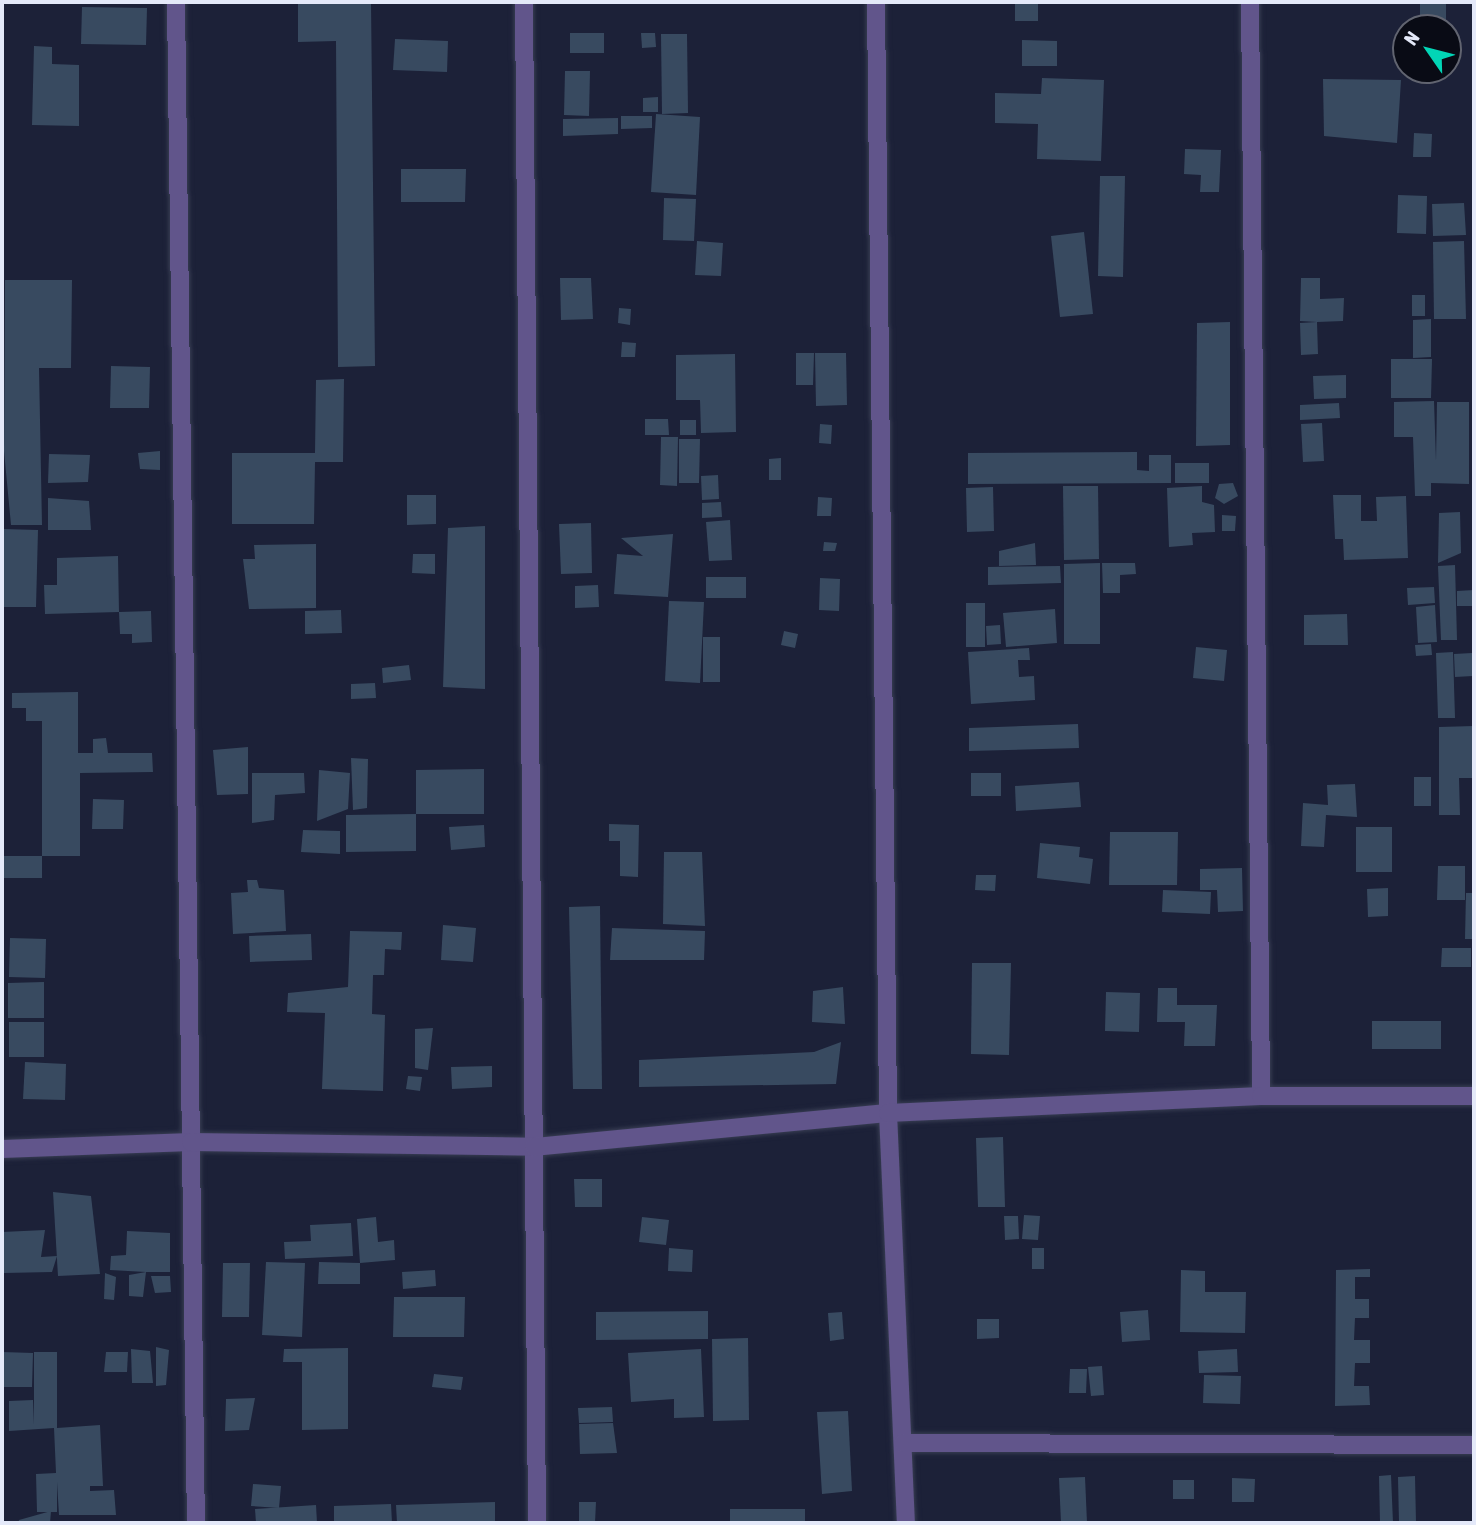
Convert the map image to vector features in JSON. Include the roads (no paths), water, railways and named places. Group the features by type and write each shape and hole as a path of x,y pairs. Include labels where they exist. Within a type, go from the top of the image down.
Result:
{"street":[{"path":"176,2 196,1523"},
{"path":"524,2 537,1523"},
{"path":"876,2 888,1113 906,1523"},
{"path":"1250,2 1261,1096"},
{"path":"2,1149 191,1142 534,1147 888,1113 1261,1096 1474,1096"},
{"path":"903,1443 1474,1444"}]}
